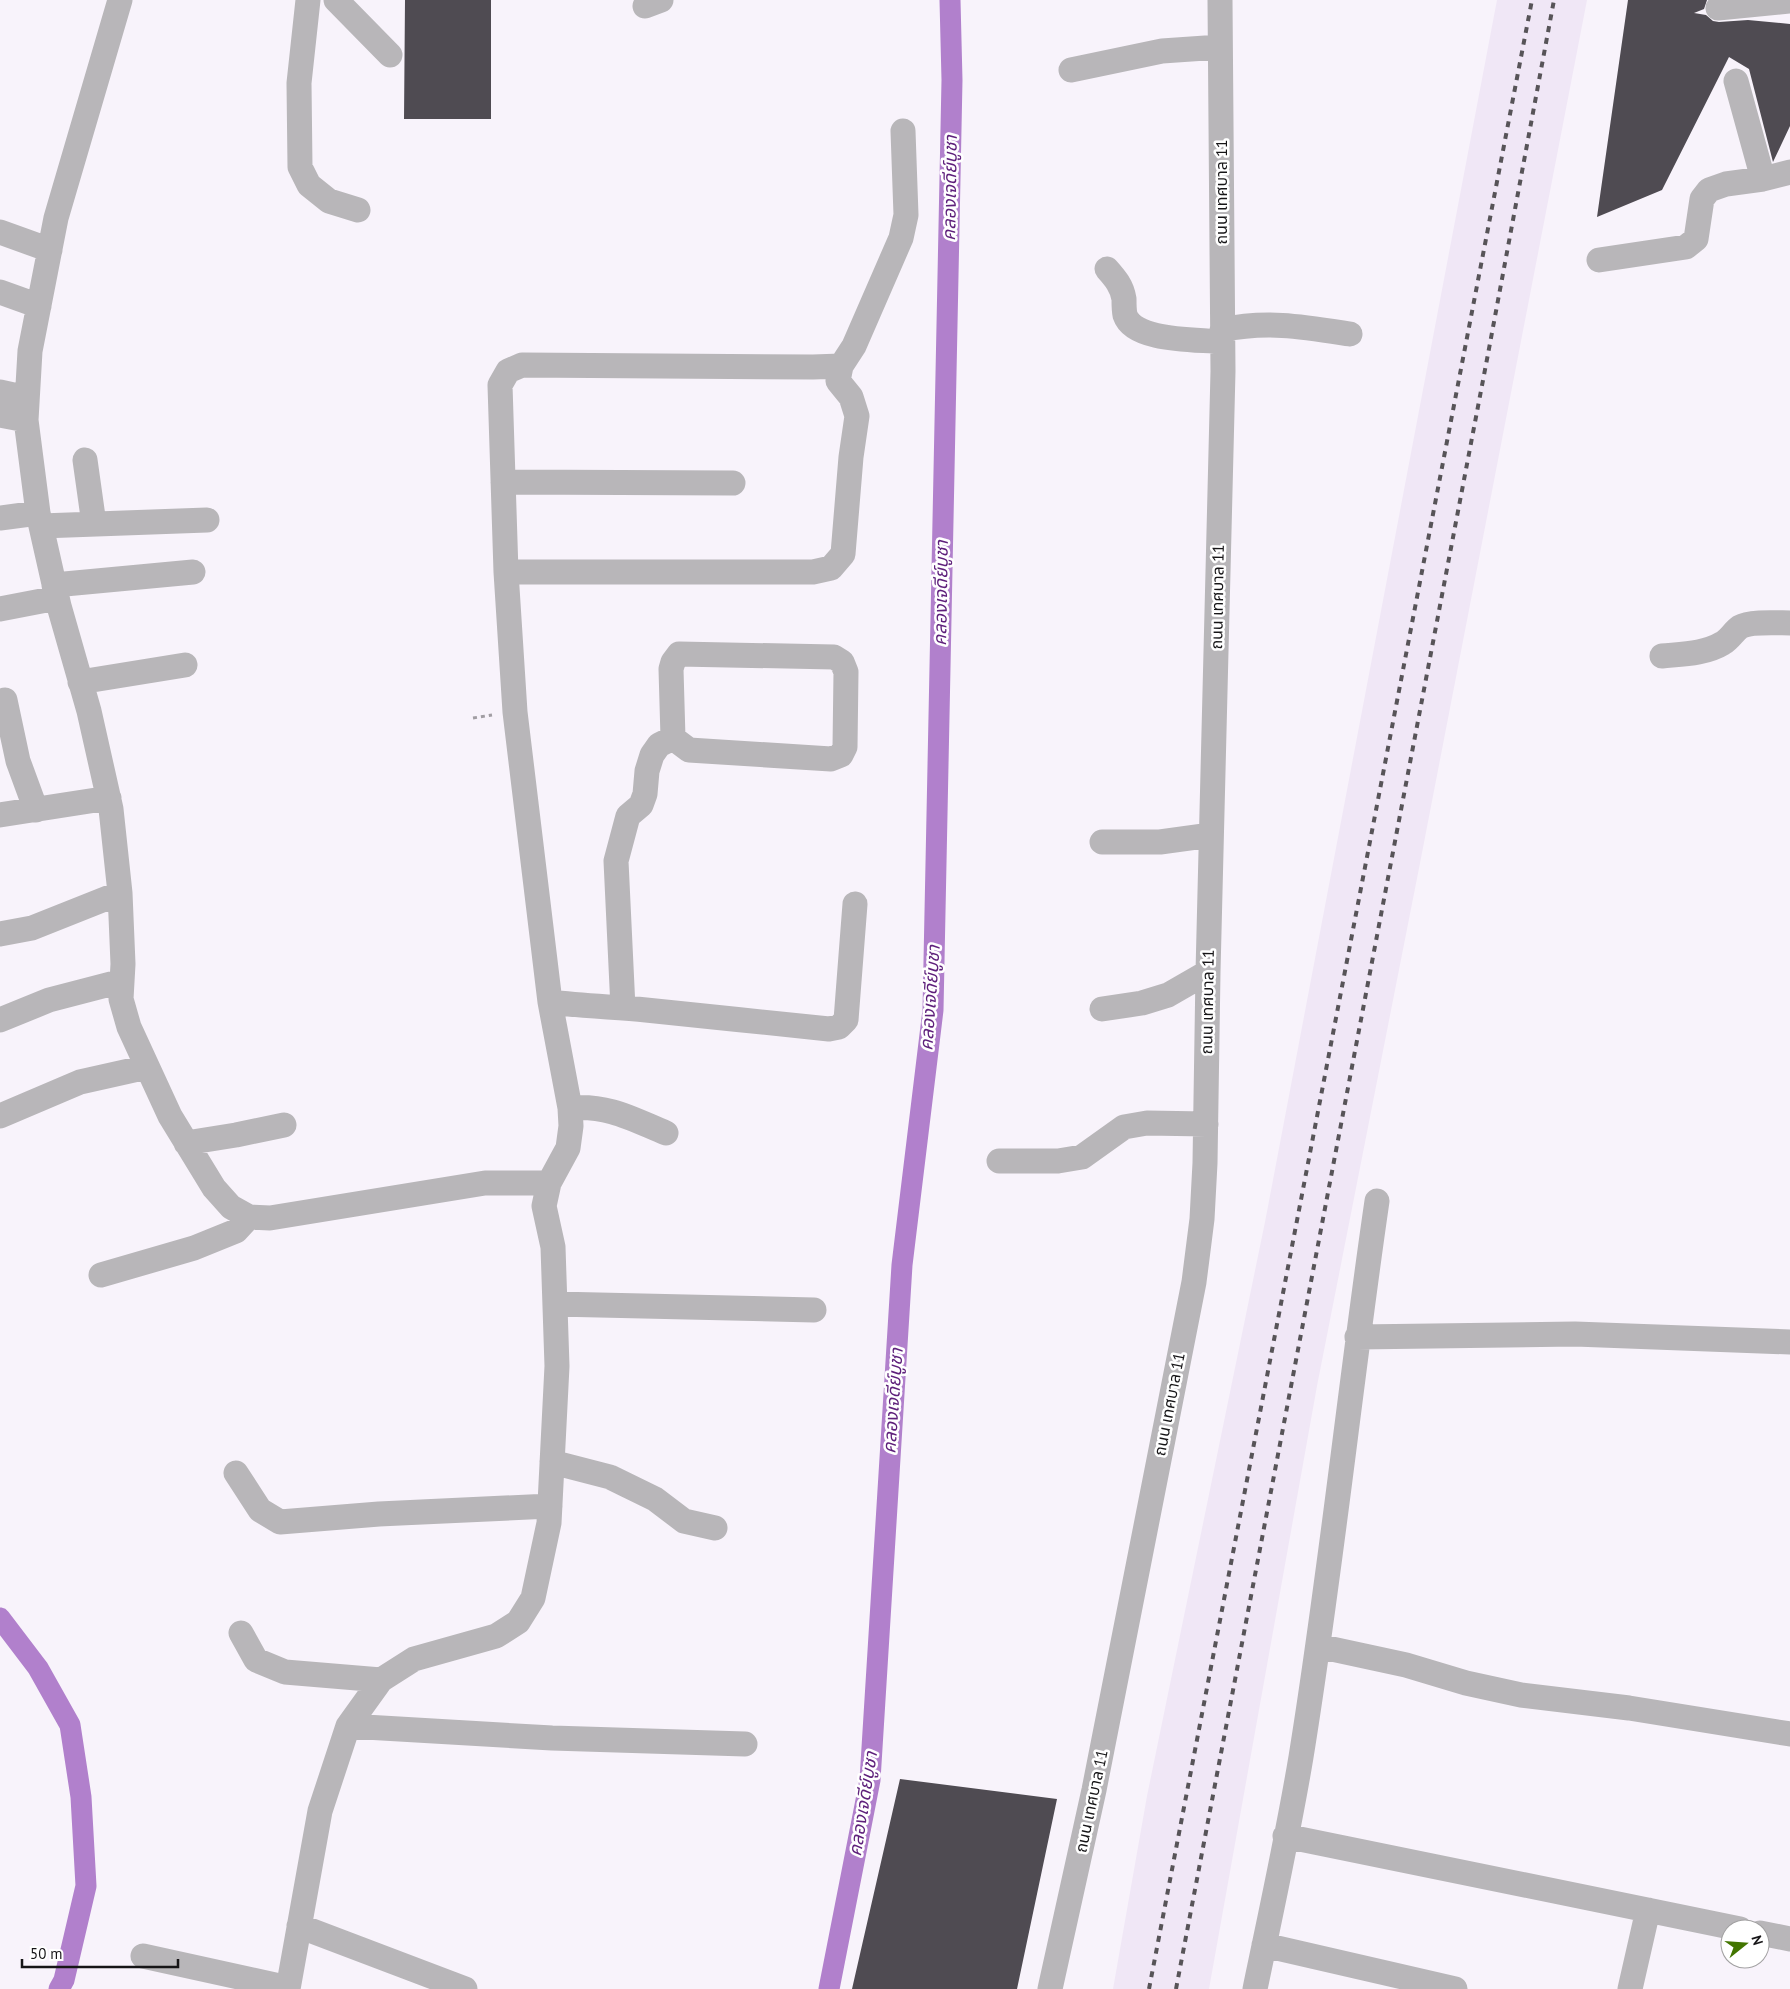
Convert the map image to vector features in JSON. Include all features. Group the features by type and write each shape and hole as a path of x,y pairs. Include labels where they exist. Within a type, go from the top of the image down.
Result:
{"street":[{"path":"120,0 56,218 30,351 27,409 39,520 109,798 120,893 123,964 121,999 129,1027 170,1116 214,1188 231,1207 249,1217 270,1218 484,1183 549,1183"},
{"path":"308,0 299,83 300,167 309,185 329,202 358,210"},
{"path":"336,0 390,55"},
{"name":"ถนน เทศบาล 11","path":"1050,1989 1094,1790 1194,1282 1202,1219 1206,1124 1222,336 1220,0"},
{"path":"1718,8 1790,1"},
{"path":"1071,70 1162,50 1220,47"},
{"path":"1736,82 1763,180"},
{"path":"506,572 814,572 831,568 843,554 851,457 857,416 851,397 838,381 841,366 854,346 901,238 906,215 903,131"},
{"path":"1599,260 1686,247 1696,238 1702,199 1710,190 1726,184 1763,180 1790,172"},
{"path":"0,232 50,250"},
{"path":"1107,269 1118,282 1123,296 1126,316 1132,326 1150,335 1222,336 1246,325 1289,325 1350,334"},
{"path":"0,292 39,306"},
{"path":"142,1956 282,1986 300,1926 320,1810 348,1726 381,1680 414,1659 496,1636 518,1622 533,1598 549,1523 558,1366 553,1247 544,1206 549,1183 568,1148 571,1126 570,1108 550,1002 515,712 506,572 500,385 508,371 522,365 813,368 841,366"},
{"path":"0,392 27,409"},
{"path":"0,415 27,409"},
{"path":"85,460 94,524"},
{"path":"503,482 733,484"},
{"path":"0,518 94,524 207,520"},
{"path":"0,609 56,592 192,572"},
{"path":"1662,656 1705,651 1731,638 1740,627 1752,624 1790,623"},
{"path":"679,654 834,657 842,662 846,672 845,747 841,755 831,759 689,750 673,738 671,669 673,662 679,654"},
{"path":"80,682 185,665"},
{"path":"5,700 18,761 36,810"},
{"path":"623,1008 616,861 628,816 640,805 645,794 647,771 652,755 659,745 673,738"},
{"path":"0,815 109,798"},
{"path":"1102,842 1160,842 1211,835"},
{"path":"0,934 32,928 120,893"},
{"path":"550,1002 829,1029 839,1027 846,1020 855,904"},
{"path":"1102,1009 1142,1003 1168,995 1208,972"},
{"path":"0,1020 48,1000 122,981"},
{"path":"0,1116 80,1082 147,1067"},
{"path":"570,1108 600,1108 621,1114 666,1133"},
{"path":"999,1161 1058,1161 1082,1156 1124,1127 1147,1123 1206,1124"},
{"path":"186,1143 236,1136 284,1125"},
{"path":"1255,1989 1300,1759 1318,1646 1357,1337 1377,1201"},
{"path":"101,1275 202,1245 236,1231 249,1217"},
{"path":"555,1304 814,1310"},
{"path":"1357,1337 1575,1334 1790,1342"},
{"path":"552,1462 610,1476 656,1499 684,1521 715,1528"},
{"path":"236,1472 260,1510 280,1522 379,1514 550,1506"},
{"path":"241,1633 256,1660 285,1672 381,1680"},
{"path":"1318,1646 1406,1665 1466,1683 1521,1695 1629,1708 1790,1734"},
{"path":"348,1726 552,1738 745,1744"},
{"path":"1285,1836 1720,1925"},
{"path":"1630,1989 1648,1910"},
{"path":"300,1926 465,1989"},
{"path":"1770,1935 1790,1939"},
{"path":"1264,1945 1455,1989"}],"shaded area":[{"path":"1497,0 1587,0 1317,1386 1209,1989 1113,1989 1147,1796 1265,1222"}],"building":[{"path":"405,0 491,0 491,119 404,119"},
{"path":"1628,0 1707,0 1704,9 1694,13 1706,15 1713,21 1748,20 1790,24 1790,126 1773,162 1749,69 1729,57 1662,190 1597,217"},
{"path":"900,1779 1057,1799 1017,1989 852,1989"}],"waterway":[{"name":"คลองเจดีย์บูชา","path":"829,1989 870,1780 902,1265 933,1010 952,80 950,0"},
{"path":"0,1618 38,1668 70,1725 81,1797 86,1886 64,1980 59,1989"}],"railway":[{"path":"1149,1989 1532,0"},
{"path":"1176,1989 1554,0"}]}
